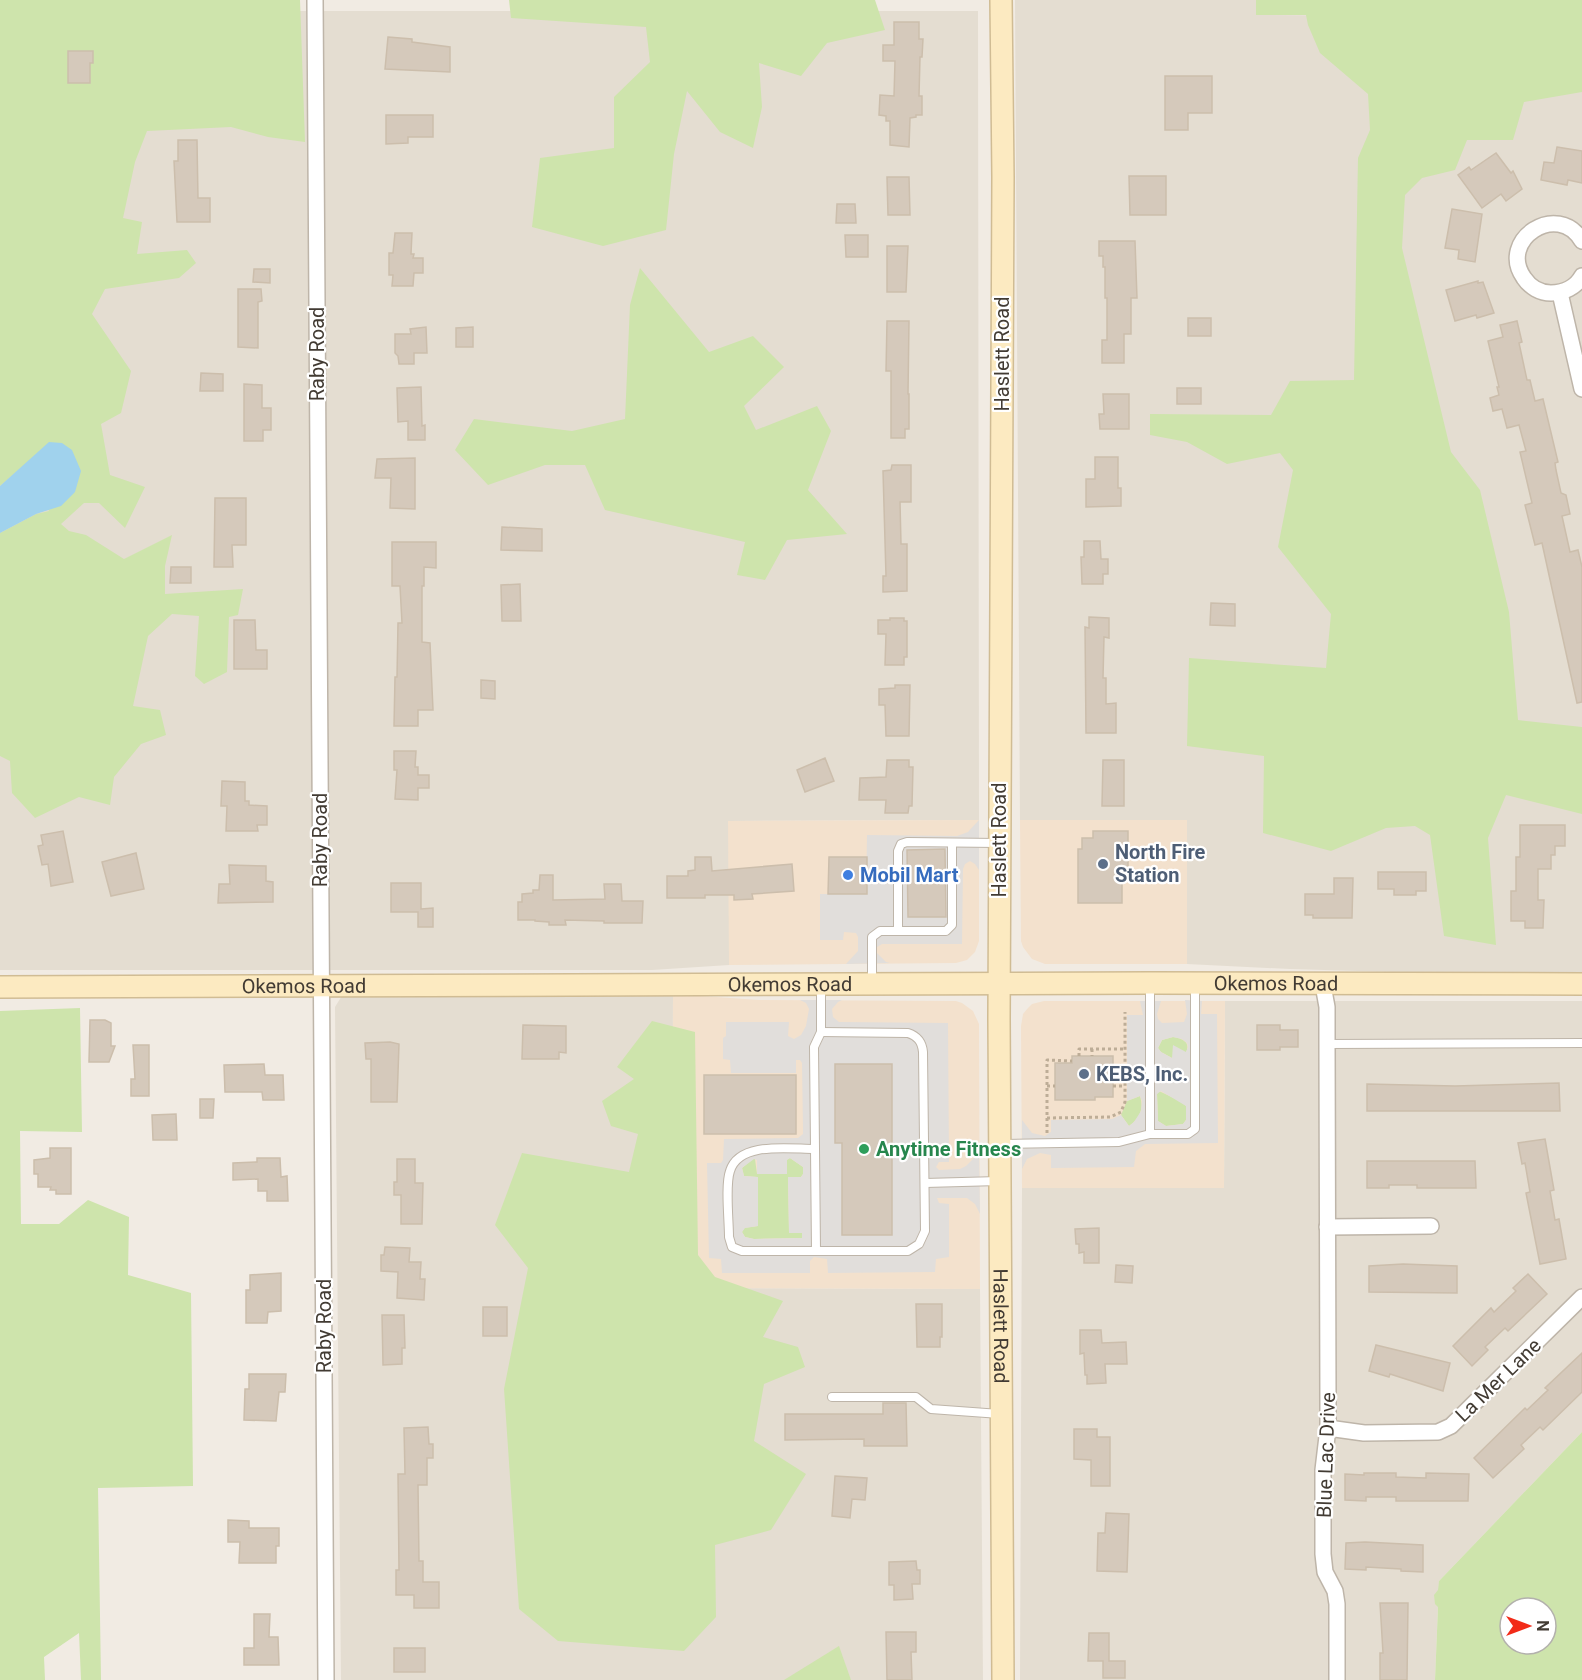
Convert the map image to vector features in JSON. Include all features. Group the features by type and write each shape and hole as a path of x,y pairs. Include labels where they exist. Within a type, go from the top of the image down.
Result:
{"main road":[{"name":"Haslett Road","path":"1001,0 1003,189 999,983 1003,1680"},
{"name":"Okemos Road","path":"0,987 999,983 1582,984"}],"street":[{"name":"Raby Road","path":"315,0 326,1680"},
{"path":"1582,241 1572,230 1562,225 1551,224 1539,226 1530,232 1522,241 1518,251 1521,274 1537,290 1548,293 1560,292 1570,288 1582,276"},
{"path":"1560,292 1582,389"},
{"name":"Blue Lac Drive","path":"1323,985 1327,1007 1328,1044 1328,1428 1323,1470 1323,1554 1325,1572 1335,1592 1337,1604 1337,1680"},
{"path":"1327,1227 1431,1226"},
{"name":"La Mer Lane","path":"1328,1428 1364,1433 1438,1432 1451,1426 1582,1297"}],"lane":[{"path":"898,932 898,850 901,844 907,842 999,843"},
{"path":"872,984 872,937 880,932 950,929 953,921 949,902 952,843"},
{"path":"898,874 908,874"},
{"path":"898,903 908,903"},
{"path":"1150,983 1150,1134"},
{"path":"1000,1144 1119,1142 1150,1134 1188,1134 1195,1129 1195,983"},
{"path":"816,1251 814,1047 821,1032 821,984"},
{"path":"814,1149 760,1149 746,1153 735,1162 729,1173 729,1237 732,1247 742,1251 908,1251 914,1249 922,1240 925,1231 921,1042 913,1034 908,1033 821,1032"},
{"path":"1328,1044 1582,1043"},
{"path":"925,1183 1000,1181"},
{"path":"832,1397 916,1397 931,1409 1001,1414"}],"path":[{"path":"1072,1060 1047,1060 1047,1118 1116,1115 1121,1112 1125,1102 1125,1012"},
{"path":"1079,1056 1079,1049 1125,1049"},
{"path":"1092,1049 1092,1056"},
{"path":"1047,1086 1055,1086"},
{"path":"1113,1086 1125,1086"}],"shaded area":[{"path":"1015,0 1256,0 1256,15 1582,17 1582,972 1427,973 1187,964 1187,820 1020,820"},
{"path":"0,11 978,11 979,820 729,821 729,965 652,970 0,970"},
{"path":"979,820 979,941 975,952 967,960 956,963 729,965 728,821"},
{"path":"979,820 979,870 970,861 963,869 962,944 882,944 877,947 877,953 890,963 846,964 858,951 856,933 844,932 843,940 820,940 820,894 866,894 867,835 957,836 968,832"},
{"path":"1020,820 1187,820 1187,964 1045,964 1032,959 1021,941"},
{"path":"343,994 673,994 672,1288 980,1289 983,1680 341,1680 335,1007"},
{"path":"673,994 759,1000 956,1001 973,1011 979,1024 980,1289 672,1288"},
{"path":"800,1000 842,1000 832,1009 833,1017 839,1022 948,1023 949,1162 939,1162 936,1167 939,1170 960,1169 977,1155 979,1147 980,1214 975,1204 967,1198 937,1198 939,1203 949,1204 949,1257 936,1259 935,1272 828,1273 827,1259 814,1257 810,1261 810,1273 722,1273 721,1259 709,1258 707,1163 721,1163 724,1139 798,1138 803,1134 802,1063 800,1060 796,1060 796,1073 731,1073 730,1060 723,1059 726,1022 789,1022 788,1036 794,1039 801,1035 806,1026 809,1009 806,1003","holes":["835,1064 892,1064 892,1235 842,1235 842,1143 835,1143","790,1158 803,1167 803,1174 801,1177 788,1177 789,1233 802,1233 802,1238 754,1239 745,1237 742,1232 745,1228 758,1226 758,1177 744,1176 742,1168 754,1159 757,1160 757,1174 787,1174 787,1160"]},
{"path":"1185,1000 1202,1001 1201,1014 1217,1014 1218,1143 1145,1144 1136,1151 1134,1167 1051,1168 1051,1155 1040,1153 1027,1159 1022,1169 1022,1120 1032,1133 1045,1136 1051,1132 1051,1120 1112,1119 1121,1115 1129,1126 1134,1122 1141,1111 1142,1101 1140,1096 1127,1101 1127,1015 1143,1015 1140,1001 1161,1001 1157,1014 1162,1023 1184,1022 1187,1014","holes":["1173,1037 1182,1039 1188,1047 1186,1052 1173,1045 1172,1058 1158,1048 1162,1040","1161,1091 1186,1106 1186,1120 1183,1124 1166,1126 1158,1121 1157,1094"]},
{"path":"1044,1001 1225,1001 1224,1188 1022,1188 1021,1026 1023,1014 1028,1008 1032,1004"},
{"path":"1225,1001 1582,1001 1582,1432 1439,1581 1435,1680 1020,1680 1022,1188 1224,1188"}],"green space":[{"path":"0,0 300,0 305,142 268,137 231,127 147,131 135,162 123,218 142,222 137,254 187,250 196,263 179,278 105,289 92,314 131,371 121,413 101,424 110,475 145,487 125,528 99,503 84,503 61,524 69,531 86,535 124,559 172,535 165,566 165,594 243,589 238,615 229,617 227,672 204,684 195,676 199,616 172,614 148,636 133,706 160,710 166,735 141,744 114,777 110,805 79,797 35,818 12,793 10,761 0,756 0,533 36,514 49,511 23,466 0,486"},
{"path":"509,0 875,0 885,30 827,43 801,76 759,63 762,107 753,148 720,132 687,91 674,154 666,230 603,246 532,227 540,158 614,148 614,97 650,62 646,27 511,18"},
{"path":"1256,0 1582,0 1582,92 1524,102 1513,140 1467,140 1455,170 1422,178 1405,195 1402,248 1451,452 1480,490 1509,612 1518,720 1582,727 1582,814 1506,795 1488,838 1496,945 1444,936 1430,835 1415,826 1386,828 1331,851 1263,833 1264,756 1187,746 1189,658 1326,668 1331,614 1278,547 1293,470 1280,453 1227,464 1187,442 1150,435 1150,414 1271,415 1290,381 1354,380 1358,158 1370,130 1368,94 1320,53 1306,15 1256,15"},
{"path":"640,268 709,352 753,336 784,367 744,406 756,430 817,406 831,431 808,490 847,534 787,540 765,580 737,575 745,542 605,510 585,465 545,465 488,485 455,450 474,419 572,431 625,419 630,305"},
{"path":"80,1008 82,1132 20,1131 21,1224 59,1224 88,1200 129,1217 128,1275 191,1293 193,1486 98,1488 101,1680 81,1680 79,1633 44,1657 45,1680 0,1680 0,1011"},
{"path":"652,1021 695,1032 698,1255 715,1277 783,1301 763,1337 798,1347 805,1367 764,1384 754,1441 806,1474 771,1530 715,1545 716,1617 684,1651 558,1641 519,1609 504,1389 528,1268 495,1225 522,1153 629,1172 638,1134 611,1126 602,1101 634,1079 617,1067"},
{"path":"1173,1037 1184,1041 1187,1049 1186,1052 1172,1058 1158,1048 1162,1040"},
{"path":"1159,1091 1186,1106 1186,1120 1183,1124 1166,1126 1158,1121 1157,1094"},
{"path":"1140,1096 1142,1105 1140,1113 1129,1126 1121,1115 1127,1101"},
{"path":"790,1158 803,1167 803,1174 801,1177 788,1177 789,1232 802,1233 802,1238 754,1239 745,1237 742,1232 744,1228 758,1226 757,1177 744,1176 742,1168 755,1159 757,1174"},
{"path":"1582,1432 1582,1680 1435,1680 1438,1607 1435,1604 1434,1595 1438,1590 1439,1581"},
{"path":"839,1646 851,1680 784,1680"}],"water":[{"path":"49,442 62,443 72,450 81,471 75,492 61,506 36,514 0,533 0,486"}],"building":[{"path":"894,22 919,22 919,39 923,39 919,96 922,96 922,115 910,118 909,147 890,145 890,121 886,121 886,116 879,115 880,95 894,96 895,61 883,61 883,45 894,45"},
{"path":"388,37 412,39 412,42 450,47 450,72 385,69"},
{"path":"68,51 93,51 93,63 90,63 90,83 68,83"},
{"path":"1165,76 1212,76 1212,113 1188,113 1188,130 1165,130"},
{"path":"386,115 433,115 433,137 408,137 408,143 386,144"},
{"path":"178,140 197,140 198,198 210,198 210,222 177,222 174,161 178,161"},
{"path":"1557,147 1582,151 1582,183 1568,180 1567,185 1541,180 1544,162 1554,163"},
{"path":"1496,153 1511,173 1513,171 1522,189 1506,201 1501,194 1482,208 1458,175 1469,167 1471,170"},
{"path":"1129,176 1166,176 1166,215 1130,215"},
{"path":"887,177 909,177 910,215 888,215"},
{"path":"837,204 855,204 856,223 836,223"},
{"path":"1452,209 1482,214 1475,262 1458,259 1459,250 1445,248"},
{"path":"395,233 412,233 411,254 414,254 413,258 423,258 423,273 414,273 413,286 392,286 393,275 389,275 389,253 393,253"},
{"path":"845,235 868,235 868,257 846,257"},
{"path":"1099,241 1135,241 1137,298 1131,298 1131,334 1124,334 1124,363 1102,363 1102,340 1107,340 1107,298 1105,298 1105,267 1103,267 1103,256 1099,256"},
{"path":"887,246 908,246 906,292 887,292"},
{"path":"254,269 270,269 270,283 253,282"},
{"path":"1478,281 1478,283 1483,282 1494,313 1455,321 1446,290"},
{"path":"238,289 261,289 262,301 258,302 258,348 238,347"},
{"path":"1188,318 1211,318 1211,336 1188,336"},
{"path":"887,321 909,321 909,429 905,429 905,438 891,438 891,371 886,371"},
{"path":"1517,321 1527,380 1530,380 1535,401 1543,399 1558,462 1555,463 1561,493 1566,495 1570,514 1562,516 1570,552 1578,550 1582,567 1582,702 1577,703 1542,543 1535,545 1525,505 1532,503 1520,452 1526,451 1519,425 1507,428 1502,409 1493,411 1490,398 1499,395 1497,387 1499,387 1488,341 1503,337 1500,325"},
{"path":"426,327 427,353 414,353 414,364 399,364 395,353 395,334 411,334 410,329"},
{"path":"473,327 473,347 456,347 456,328"},
{"path":"201,373 223,374 223,391 200,391"},
{"path":"244,384 262,385 262,408 271,408 271,430 263,430 263,441 244,441"},
{"path":"421,387 422,426 425,425 425,440 408,440 408,421 398,422 397,388"},
{"path":"1177,388 1201,388 1201,404 1177,404"},
{"path":"1103,394 1129,394 1129,429 1100,429 1099,414 1104,414"},
{"path":"1095,457 1118,457 1118,488 1121,488 1121,506 1086,507 1086,479 1095,479"},
{"path":"415,458 415,509 390,508 391,478 375,478 377,459"},
{"path":"892,465 911,465 911,502 900,502 901,544 907,544 907,591 883,592 883,576 886,576 883,471 891,470"},
{"path":"215,498 246,498 246,545 232,545 233,567 214,567"},
{"path":"502,527 542,529 542,551 501,550"},
{"path":"1084,541 1100,541 1101,559 1108,559 1108,574 1103,574 1103,584 1082,584 1081,557 1084,557"},
{"path":"392,542 436,542 436,568 424,567 424,586 422,586 422,642 430,643 433,710 418,710 418,726 394,726 398,623 402,623 400,586 392,586"},
{"path":"171,567 191,567 191,583 170,583"},
{"path":"520,584 521,621 502,621 501,585"},
{"path":"1211,603 1235,604 1235,626 1210,625"},
{"path":"1089,617 1109,618 1109,638 1104,637 1103,678 1106,678 1106,704 1116,703 1116,733 1086,733 1085,627 1089,628"},
{"path":"890,618 904,618 904,621 907,621 907,657 904,657 904,665 885,665 886,634 878,634 878,620 890,620"},
{"path":"234,620 255,620 256,650 267,650 267,669 234,669"},
{"path":"481,680 495,681 495,699 481,698"},
{"path":"895,685 910,685 909,736 886,736 885,705 879,705 879,689 895,688"},
{"path":"394,751 416,751 415,767 418,767 418,775 429,775 429,788 418,788 418,800 395,799 397,770 394,770"},
{"path":"825,758 834,781 805,792 797,770"},
{"path":"887,760 909,760 909,767 913,767 912,806 909,806 908,813 885,813 886,800 859,800 860,778 886,777"},
{"path":"1103,760 1124,760 1124,806 1102,806"},
{"path":"222,781 245,782 245,801 249,801 249,805 267,806 267,825 257,825 258,831 226,831 227,806 221,806"},
{"path":"1520,825 1565,825 1565,846 1555,846 1555,855 1551,855 1551,869 1538,869 1538,900 1544,900 1543,928 1525,928 1525,921 1511,921 1511,891 1516,891 1516,857 1520,857"},
{"path":"63,831 73,882 51,886 48,864 42,865 38,846 43,845 41,835"},
{"name":"North Fire Station","path":"1093,831 1128,831 1128,878 1122,878 1122,903 1078,903 1078,849 1082,849 1082,838 1093,838"},
{"path":"945,849 946,917 908,917 907,850"},
{"path":"136,853 144,889 111,896 102,862"},
{"path":"695,857 711,857 712,871 792,864 794,891 752,894 753,899 734,900 734,895 667,898 667,876 688,876 688,871 695,870"},
{"name":"Mobil Mart","path":"829,857 867,857 867,894 828,894"},
{"path":"229,865 266,866 266,881 273,882 273,902 218,903 219,884 230,884"},
{"path":"1378,872 1426,872 1426,891 1416,891 1416,895 1394,895 1394,889 1378,889"},
{"path":"540,875 553,875 553,900 605,899 604,884 621,884 622,901 643,901 642,923 565,920 566,925 549,925 549,922 518,920 518,902 522,902 522,894 539,890"},
{"path":"1334,878 1353,878 1352,918 1313,918 1313,915 1305,915 1305,894 1334,894"},
{"path":"391,883 421,883 421,909 433,908 433,927 418,927 418,912 391,912"},
{"path":"90,1020 105,1020 111,1023 111,1046 115,1046 109,1062 89,1062"},
{"path":"523,1025 566,1026 566,1053 559,1052 559,1059 522,1059"},
{"path":"1257,1025 1280,1025 1280,1030 1298,1030 1298,1047 1257,1050"},
{"path":"365,1043 399,1044 397,1102 371,1102 371,1059 366,1059"},
{"path":"133,1045 149,1045 149,1096 131,1096 131,1079 135,1079"},
{"name":"KEBS, Inc.","path":"1072,1056 1113,1056 1113,1097 1095,1097 1095,1100 1055,1100 1055,1063 1072,1063"},
{"path":"264,1064 265,1075 283,1075 284,1100 263,1100 262,1092 225,1092 224,1065"},
{"path":"835,1064 892,1064 892,1235 842,1235 842,1143 835,1143"},
{"path":"704,1075 796,1075 796,1134 704,1134"},
{"path":"1559,1083 1560,1111 1367,1111 1367,1084 1455,1086"},
{"path":"200,1099 214,1099 213,1118 200,1118"},
{"path":"176,1114 177,1140 153,1140 152,1115"},
{"path":"1545,1139 1554,1190 1550,1191 1555,1220 1559,1219 1566,1259 1540,1264 1526,1193 1530,1192 1525,1163 1522,1164 1518,1143"},
{"path":"50,1148 71,1148 71,1194 56,1194 56,1190 50,1190 51,1187 38,1187 38,1174 34,1174 34,1160 50,1158"},
{"path":"257,1158 280,1158 281,1177 287,1176 288,1201 267,1201 267,1191 258,1191 258,1179 233,1180 233,1163 257,1162"},
{"path":"397,1159 415,1159 415,1183 423,1183 422,1224 401,1224 401,1195 394,1195 394,1182 397,1182"},
{"path":"1367,1161 1475,1161 1476,1188 1417,1188 1417,1185 1389,1185 1389,1188 1367,1188"},
{"path":"1099,1228 1099,1263 1084,1263 1084,1252 1079,1253 1079,1244 1076,1244 1075,1229"},
{"path":"385,1247 410,1248 409,1262 421,1262 420,1279 425,1279 424,1300 397,1298 398,1272 381,1271 381,1255 384,1255"},
{"path":"1403,1264 1457,1266 1457,1293 1369,1292 1369,1266"},
{"path":"1116,1265 1133,1266 1132,1283 1115,1282"},
{"path":"281,1273 281,1311 268,1312 267,1323 246,1323 246,1290 250,1290 250,1275"},
{"path":"1528,1274 1547,1294 1508,1331 1505,1328 1485,1347 1488,1350 1472,1366 1453,1346 1491,1308 1494,1312 1516,1291 1513,1288"},
{"path":"916,1304 942,1304 940,1347 917,1347"},
{"path":"483,1307 507,1307 507,1336 483,1336"},
{"path":"382,1315 404,1315 405,1348 402,1348 402,1364 383,1365"},
{"path":"1080,1330 1101,1330 1102,1343 1126,1342 1127,1364 1105,1364 1106,1383 1087,1384 1084,1353 1080,1354"},
{"path":"1376,1345 1450,1363 1443,1391 1390,1374 1389,1377 1369,1371"},
{"path":"1582,1353 1582,1392 1543,1430 1540,1427 1521,1445 1524,1449 1493,1478 1474,1458 1525,1408 1527,1410 1548,1390 1545,1388"},
{"path":"249,1374 286,1374 285,1392 279,1392 276,1421 244,1420 245,1389 249,1389"},
{"path":"883,1403 906,1403 907,1446 864,1446 864,1439 785,1440 785,1414 883,1414"},
{"path":"428,1427 429,1444 433,1444 433,1458 427,1458 427,1485 418,1485 419,1561 423,1561 423,1582 439,1582 439,1608 414,1608 414,1595 396,1595 396,1570 399,1570 398,1474 405,1474 404,1428"},
{"path":"1074,1429 1097,1429 1097,1437 1110,1437 1110,1486 1091,1486 1091,1460 1074,1459"},
{"path":"1364,1473 1396,1473 1396,1477 1426,1478 1426,1473 1469,1474 1468,1501 1396,1501 1396,1497 1366,1497 1366,1501 1345,1500 1345,1474 1364,1475"},
{"path":"835,1476 867,1478 865,1500 852,1499 850,1518 832,1516"},
{"path":"1106,1513 1129,1514 1127,1572 1097,1571 1098,1533 1105,1533"},
{"path":"228,1520 249,1521 249,1528 279,1528 276,1563 239,1563 240,1542 228,1542"},
{"path":"1346,1543 1423,1545 1423,1572 1366,1567 1366,1570 1345,1569"},
{"path":"916,1561 917,1570 920,1570 920,1584 912,1584 913,1599 894,1600 894,1585 889,1585 889,1562"},
{"path":"1380,1603 1408,1603 1407,1680 1380,1680 1380,1653 1383,1653"},
{"path":"254,1614 270,1614 269,1637 278,1637 279,1665 244,1665 244,1648 254,1648"},
{"path":"886,1632 916,1632 916,1652 911,1652 912,1680 887,1680"},
{"path":"1089,1633 1109,1633 1109,1661 1125,1661 1125,1678 1103,1678 1103,1661 1088,1661"},
{"path":"394,1648 425,1648 425,1672 394,1672"}],"place":[{"name":"North Fire Station","path":"1103,864"},
{"name":"Mobil Mart","path":"848,875"},
{"name":"KEBS, Inc.","path":"1084,1074"},
{"name":"Anytime Fitness","path":"864,1149"}]}
